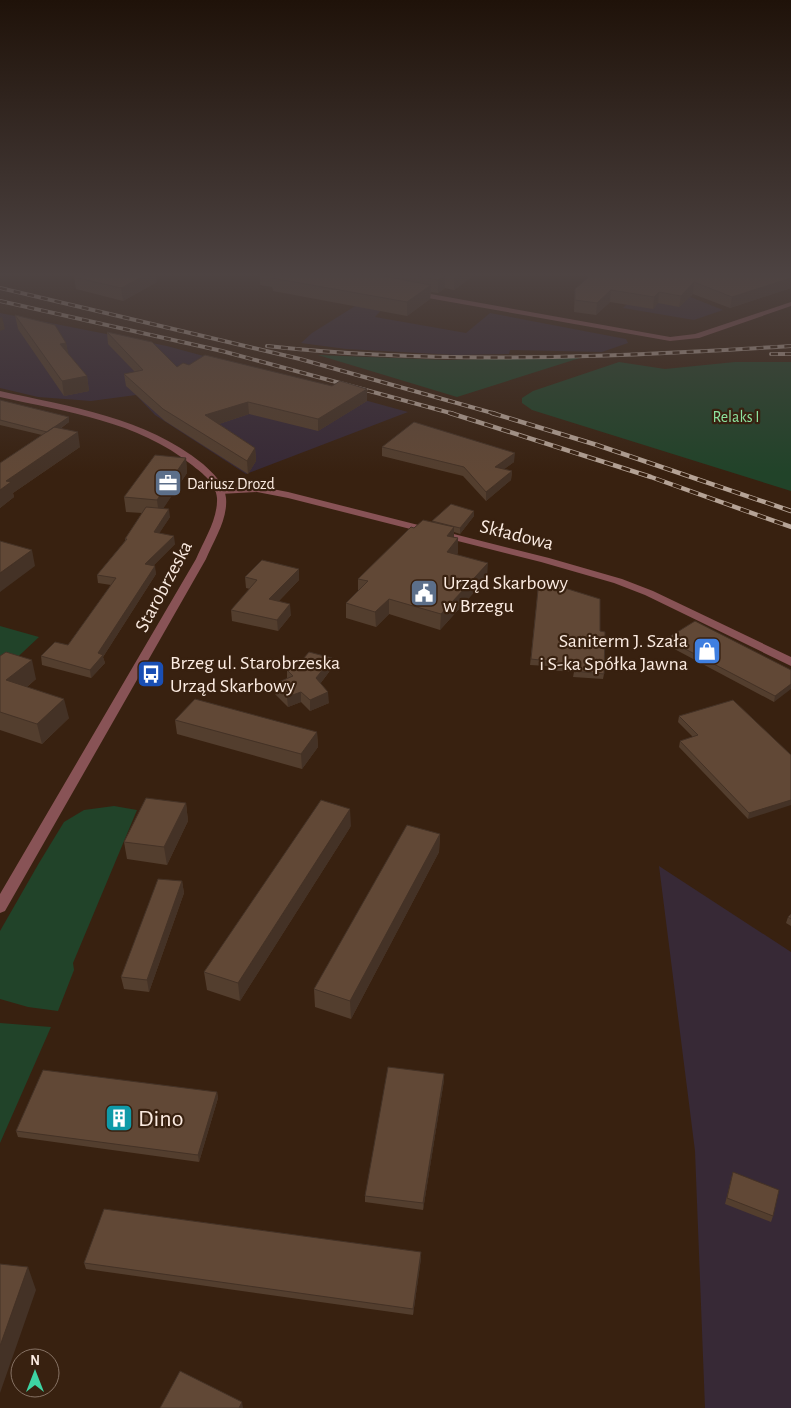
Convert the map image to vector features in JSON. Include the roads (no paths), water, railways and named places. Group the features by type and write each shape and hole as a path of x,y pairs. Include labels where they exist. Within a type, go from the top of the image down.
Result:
{"street":[{"path":"0,394 145,430 177,446 208,474 220,491"},
{"name":"Składowa","path":"220,491 257,489 288,495 608,578 650,593 791,662"},
{"name":"Starobrzeska","path":"0,907 201,559 219,517 220,491"}],"railway":[{"path":"181,342 222,351 454,414"},
{"path":"227,342 300,359 496,414"},
{"path":"267,346 397,356 463,357 594,356 791,346"},
{"path":"771,354 791,354"},
{"path":"450,413 651,477 791,527"},
{"path":"492,413 597,445 791,511"}],"place":[{"name":"Dariusz Drozd","path":"168,483"},
{"name":"Urząd Skarbowy w Brzegu","path":"424,593"},
{"name":"Saniterm J. Szała i S-ka Spółka Jawna","path":"707,651"},
{"name":"Brzeg ul. Starobrzeska Urząd Skarbowy","path":"151,674"},
{"name":"Dino","path":"119,1118"}],"park label":[{"name":"Relaks I","path":"736,416"}]}
